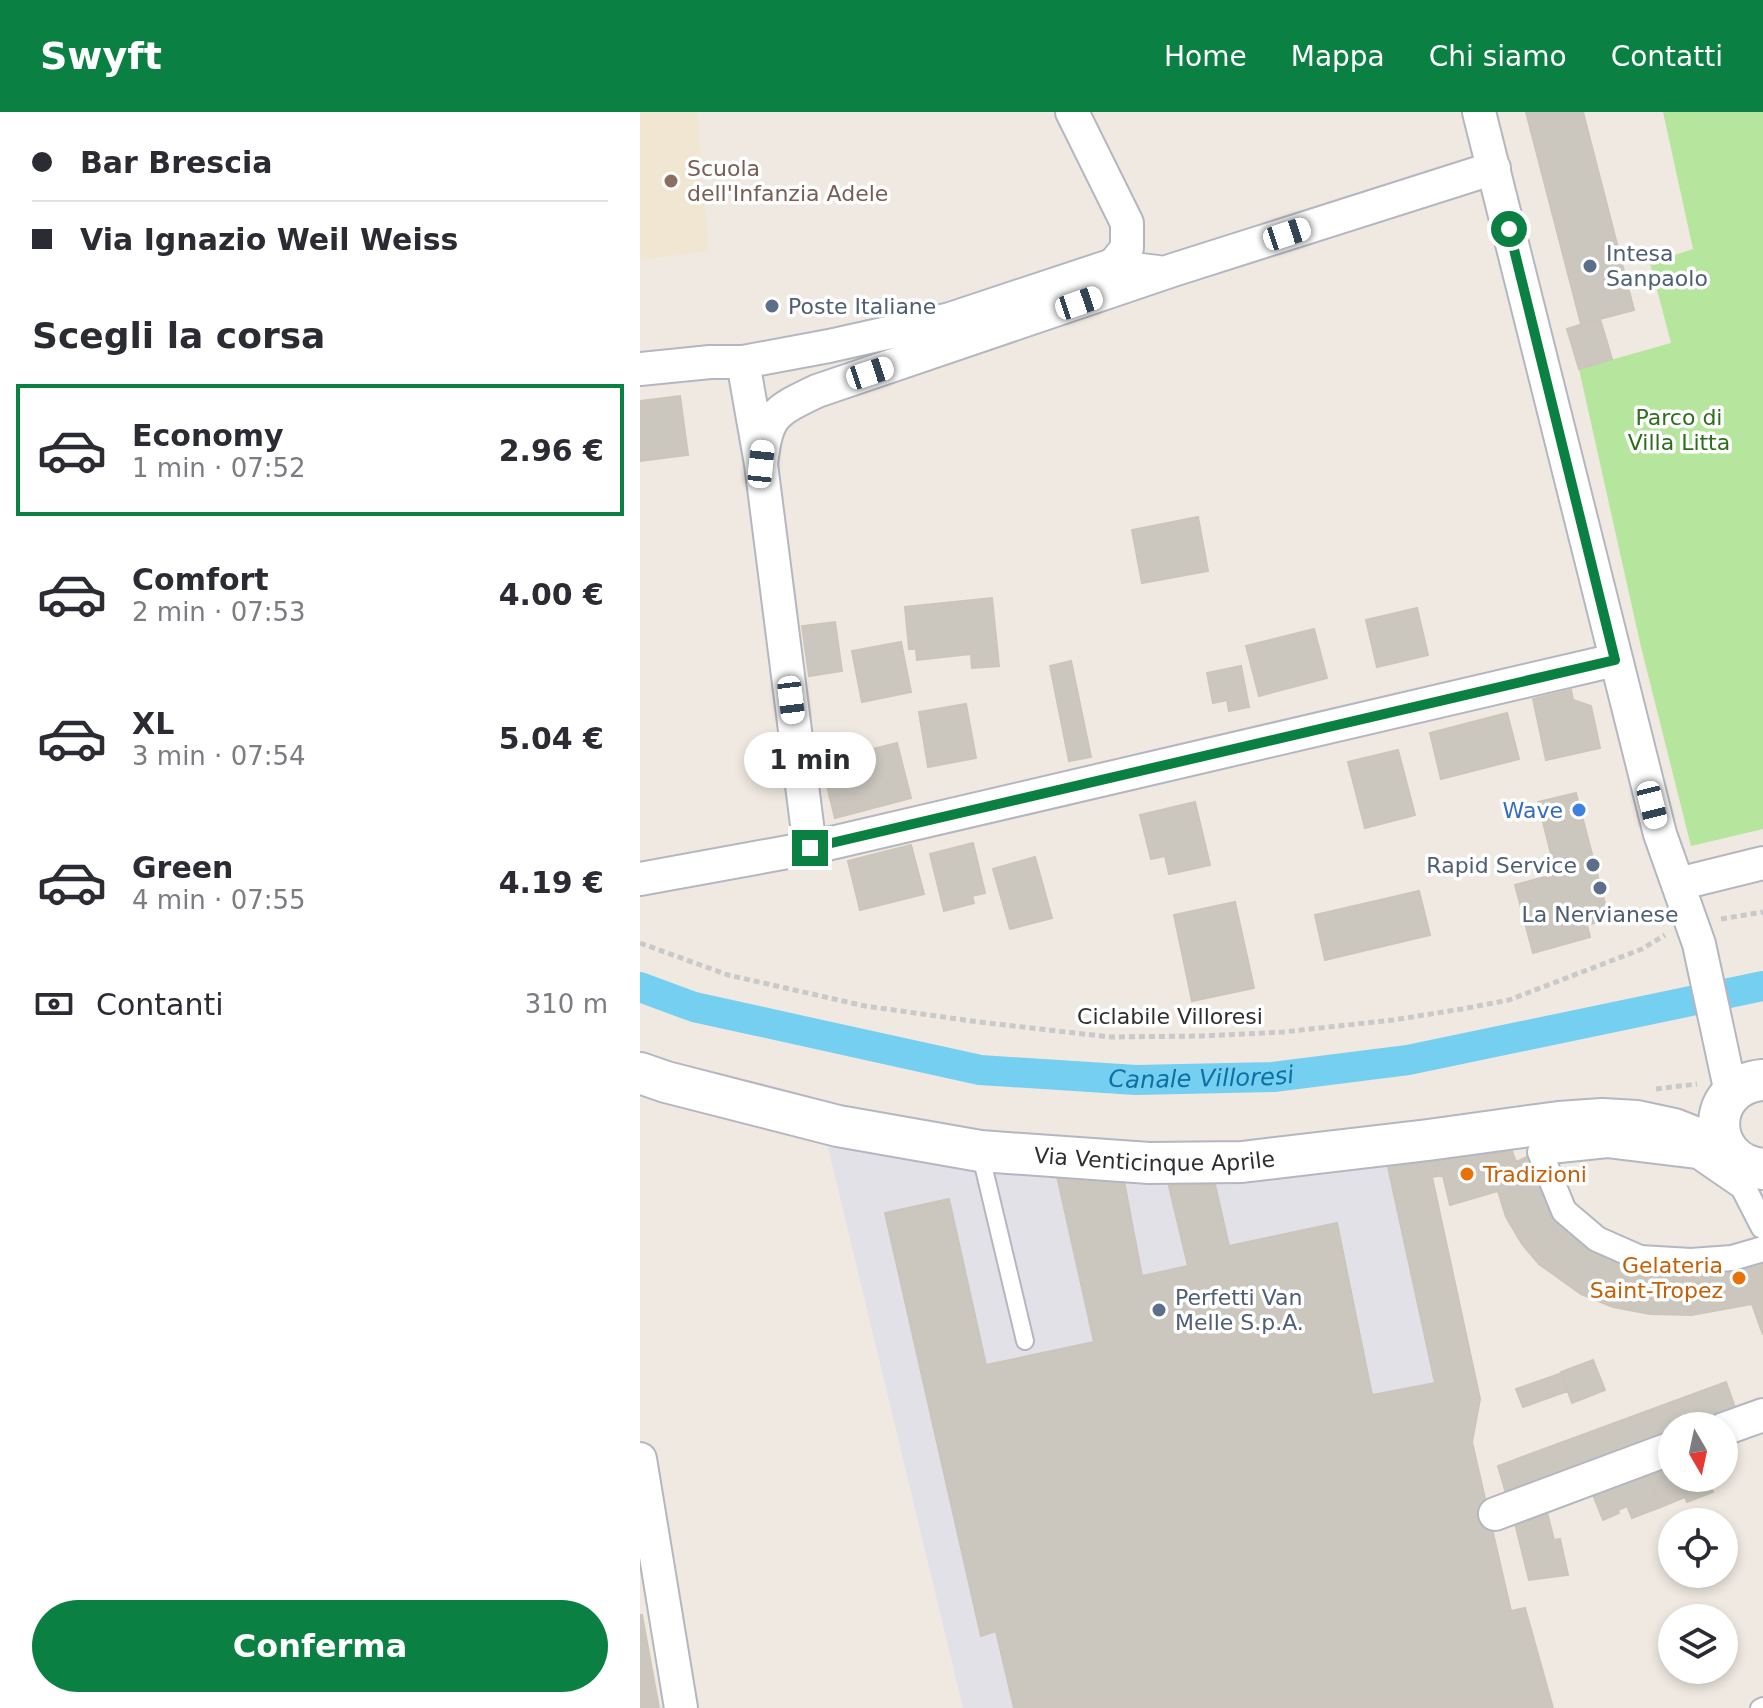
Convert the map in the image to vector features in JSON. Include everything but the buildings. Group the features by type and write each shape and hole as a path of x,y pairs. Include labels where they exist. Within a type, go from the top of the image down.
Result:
{"street":[{"path":"761,464 764,437 771,421 782,409 840,383 1110,279 1116,262 1127,248 1127,223 1072,112"},
{"path":"1479,112 1660,834 1696,934 1738,1122"},
{"path":"640,369 743,362 950,319 1110,279 1165,273 1494,168"},
{"path":"796,352 793,364 805,397"},
{"path":"743,362 761,464 810,848"},
{"path":"640,879 810,848 1615,660"},
{"path":"1678,884 1763,863"},
{"name":"Via Venticinque Aprile","path":"640,1073 838,1126 980,1151 1149,1163 1242,1162 1602,1119 1637,1121 1674,1129 1700,1121 1738,1122"},
{"path":"1763,1226 1743,1187 1698,1156 1608,1145 1540,1152 1564,1211 1597,1239 1640,1258 1691,1261 1732,1258 1763,1249"},
{"path":"1738,1424 1763,1415"},
{"path":"1495,1514 1658,1453"},
{"path":"640,1459 681,1708"}],"lane":[{"path":"980,1151 1025,1341"}],"path":[{"name":"Ciclabile Villoresi","path":"640,943 728,975 865,1006 1110,1037 1202,1036 1283,1032 1393,1020 1509,1000 1642,949 1675,929 1696,934 1763,912"},
{"path":"1642,1091 1697,1084 1738,1122"}],"shaded area":[{"name":"Scuola dell'Infanzia Adele","path":"640,112 697,112 709,251 640,260"},
{"name":"Perfetti Van Melle S.p.A.","path":"826,1139 1433,1156 1437,1176 1432,1177 1472,1443 1511,1611 1525,1608 1553,1708 963,1708"}],"green space":[{"name":"Parco di Villa Litta","path":"1663,112 1763,112 1763,829 1691,846 1641,647 1579,369 1671,343 1650,263 1693,249"}],"waterway":[{"name":"Canale Villoresi","path":"640,987 694,1007 980,1070 1136,1080 1273,1077 1408,1060 1763,986"}],"place":[{"name":"Scuola dell'Infanzia Adele","path":"671,181"},
{"name":"Intesa Sanpaolo","path":"1590,266"},
{"name":"Poste Italiane","path":"772,306"},
{"name":"Wave","path":"1579,810"},
{"name":"Rapid Service","path":"1593,865"},
{"name":"La Nervianese","path":"1600,888"},
{"name":"Tradizioni","path":"1467,1174"},
{"name":"Gelateria Saint-Tropez","path":"1739,1278"},
{"name":"Perfetti Van Melle S.p.A.","path":"1159,1310"}],"route":[{"path":"810,848 1615,660 1509,229"}]}
